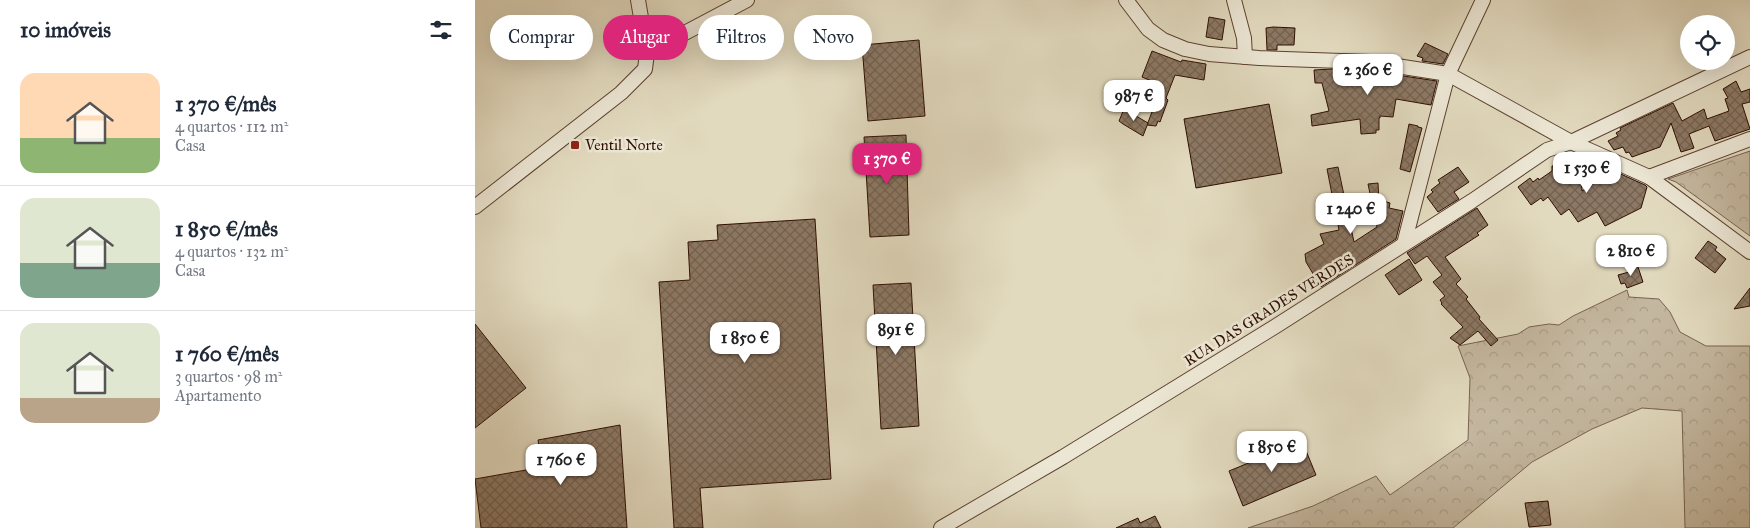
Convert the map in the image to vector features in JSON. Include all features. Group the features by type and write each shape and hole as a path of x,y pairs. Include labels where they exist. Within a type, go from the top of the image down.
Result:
{"street":[{"path":"638,0 641,15"},
{"path":"688,31 747,0"},
{"path":"1127,0 1148,29 1163,40 1185,49 1209,54 1245,57 1371,62 1448,74 1571,142 1649,177 1750,252"},
{"path":"1234,0 1244,38 1245,57"},
{"path":"1405,244 1448,74 1483,0"},
{"name":"RUA DAS GRADES VERDES","path":"941,528 1276,326 1547,150 1571,142 1750,57"},
{"path":"475,207 621,93 645,69 646,60"},
{"path":"1649,177 1750,139"}],"green space":[{"path":"1750,151 1750,236 1676,182 1668,179"},
{"path":"1627,290 1629,297 1659,299 1670,312 1680,332 1706,346 1750,346 1750,528 1685,528 1682,411 1642,408 1592,429 1532,462 1453,528 1248,528 1313,506 1376,476 1390,495 1468,440 1470,378 1458,346 1518,334 1529,327 1549,324 1559,325 1573,316"}],"building":[{"path":"1209,17 1225,20 1222,40 1206,37"},
{"path":"1266,28 1295,28 1294,45 1277,45 1277,50 1267,50"},
{"path":"919,40 925,116 868,121 863,60 872,60 872,44"},
{"path":"1425,43 1448,54 1443,64 1422,61 1423,58 1417,56"},
{"path":"1152,51 1181,62 1182,60 1206,64 1204,80 1175,75 1166,98 1168,100 1160,122 1158,121 1156,126 1147,125 1155,104 1152,103 1153,99 1148,97 1154,82 1142,77"},
{"path":"1314,70 1370,71 1437,81 1431,105 1396,99 1393,117 1380,116 1379,130 1376,130 1376,133 1361,134 1360,119 1312,126 1311,115 1329,111 1322,83 1315,83"},
{"path":"1736,81 1741,92 1750,89 1750,102 1742,104 1750,129 1715,141 1709,126 1689,134 1694,148 1681,152 1671,123 1660,147 1632,157 1629,152 1626,153 1623,147 1614,150 1608,141 1618,136 1616,133 1621,130 1620,128 1673,103 1682,121 1704,109 1707,119 1729,111 1725,99 1728,98 1723,89"},
{"path":"1269,104 1282,173 1196,188 1184,119"},
{"path":"1124,109 1148,123 1143,136 1119,121"},
{"path":"1409,124 1422,128 1410,172 1400,169"},
{"path":"906,135 909,235 870,237 864,137"},
{"path":"1580,163 1582,191 1614,171 1647,187 1641,208 1605,226 1597,212 1578,222 1569,209 1561,215 1548,197 1543,201 1541,198 1531,205 1518,187 1530,178 1533,182 1538,178 1539,180 1552,171 1552,166"},
{"path":"1338,167 1354,242 1377,227 1368,184 1378,183 1379,203 1380,200 1390,203 1389,208 1403,211 1396,239 1321,287 1306,262 1305,254 1324,244 1320,234 1339,230 1327,169"},
{"path":"1458,167 1469,182 1454,192 1459,199 1438,212 1427,197 1433,192 1431,190 1440,183 1438,180"},
{"path":"1477,208 1488,225 1477,233 1479,235 1445,257 1461,279 1456,284 1468,297 1466,299 1480,317 1479,319 1498,340 1491,346 1478,331 1460,345 1450,338 1463,327 1441,304 1440,300 1445,296 1433,282 1442,275 1427,256 1415,264 1407,253"},
{"path":"815,219 831,479 700,488 703,528 674,528 659,282 690,280 688,242 718,240 717,225"},
{"path":"1708,241 1717,247 1715,250 1726,259 1715,273 1695,258"},
{"path":"1409,259 1422,280 1399,295 1385,275"},
{"path":"1637,264 1643,282 1627,288 1625,283 1621,284 1618,275 1629,272 1627,267"},
{"path":"911,283 919,426 881,429 873,285"},
{"path":"1750,288 1750,306 1734,309"},
{"path":"475,324 526,388 475,428"},
{"path":"620,425 627,528 481,528 475,479 543,467 538,440"},
{"path":"1302,441 1316,475 1243,506 1229,471"},
{"path":"1548,501 1551,525 1529,527 1525,503"},
{"path":"1155,516 1161,528 1116,528 1138,518 1140,523"}],"place":[{"name":"Ventil Norte","path":"575,145"}]}
